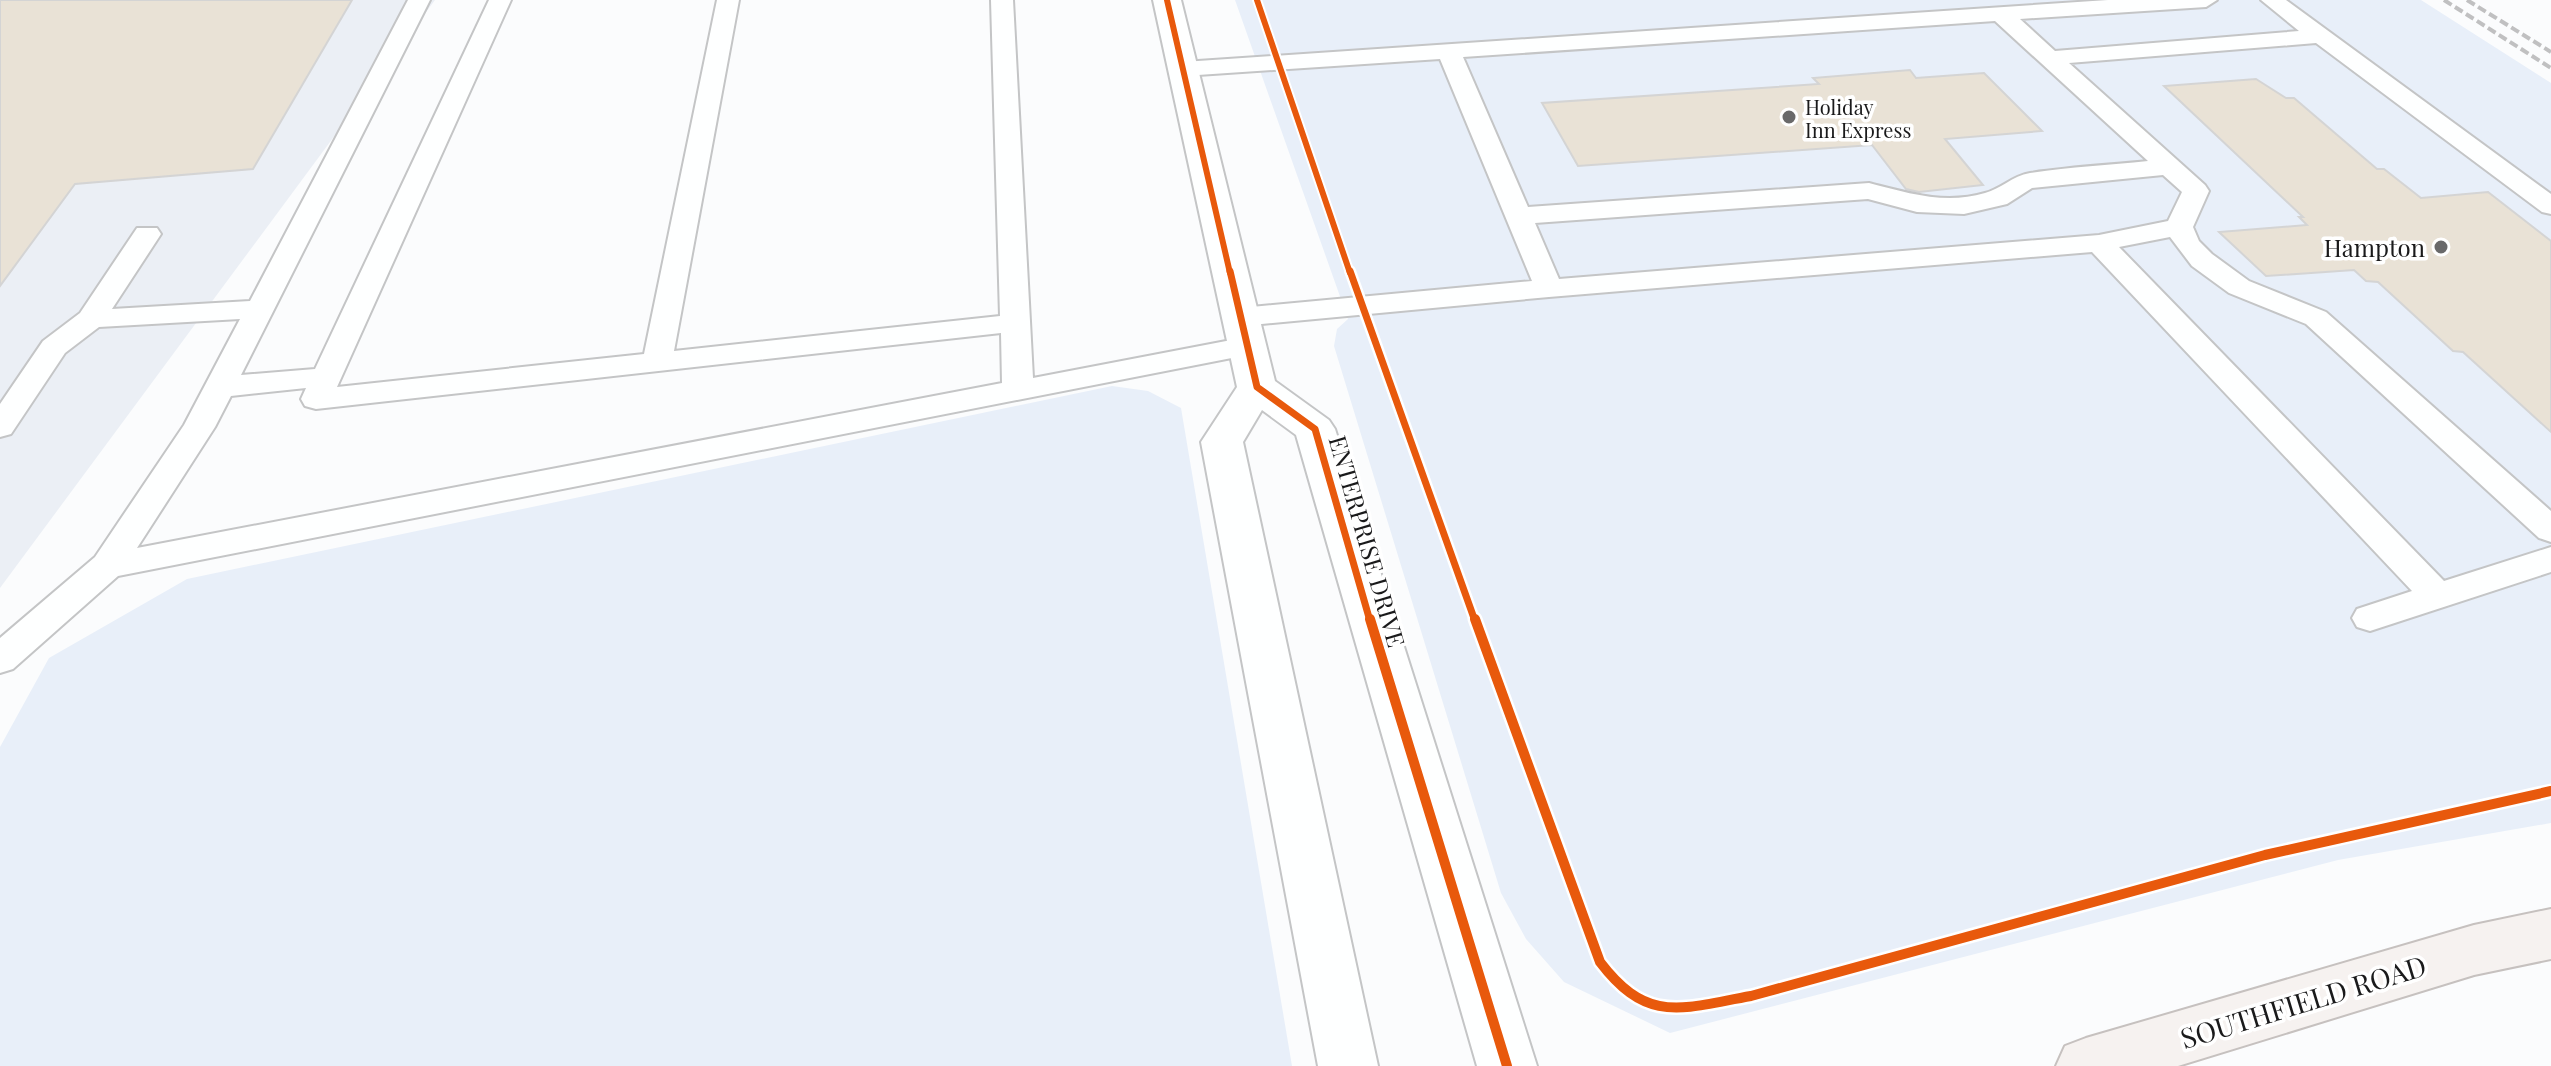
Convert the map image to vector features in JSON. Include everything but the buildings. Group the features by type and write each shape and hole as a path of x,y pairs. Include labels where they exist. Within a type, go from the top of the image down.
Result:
{"highway":[{"name":"SOUTHFIELD ROAD","path":"2474,950 2551,915"},
{"name":"SOUTHFIELD ROAD","path":"2086,1066 2474,950 2551,934"}],"street":[{"path":"1167,0 1249,350 1222,442 1348,1066"},
{"name":"ENTERPRISE DRIVE","path":"1249,350 1315,429 1507,1066"}],"lane":[{"path":"0,659 107,566 199,427 419,0"},
{"path":"500,0 316,399 1015,323"},
{"path":"657,362 728,0"},
{"path":"1002,0 1018,390"},
{"path":"1183,69 2206,0"},
{"path":"2272,0 2551,206"},
{"path":"2001,14 2196,191 2179,227"},
{"path":"2050,58 2320,36"},
{"path":"1449,52 1549,288"},
{"path":"1518,216 1869,191 1917,206 1961,207 2002,197 2014,185 2029,181 2171,166"},
{"path":"107,566 1018,390 1249,350 1549,288 2099,243 2179,227"},
{"path":"2179,227 2187,244 2202,260 2239,287 2316,318 2551,530"},
{"path":"0,427 54,347 91,319 147,234"},
{"path":"2099,243 2438,596"},
{"path":"91,319 260,309"},
{"path":"220,387 326,377"},
{"path":"2370,618 2551,559"}],"shaded area":[{"path":"0,0 435,0 0,588"},
{"path":"1235,0 2421,0 2551,83 2551,823 2338,860 1670,1033 1564,982 1526,939 1501,893 1334,346 1337,329 1348,319"},
{"path":"1112,386 1148,391 1181,408 1292,1066 0,1066 0,747 49,658 187,579"}],"railway":[{"path":"2444,0 2551,68"},
{"path":"2467,0 2551,52"}],"cycle path":[{"path":"1167,0 1257,387 1315,429 1507,1066"},
{"path":"1257,0 1384,371 1600,962 1634,998 1653,1005 1681,1007 1751,996 2265,855 2551,791"}],"place":[{"name":"Holiday Inn Express","path":"1789,117"},
{"name":"Hampton","path":"2441,247"}]}
